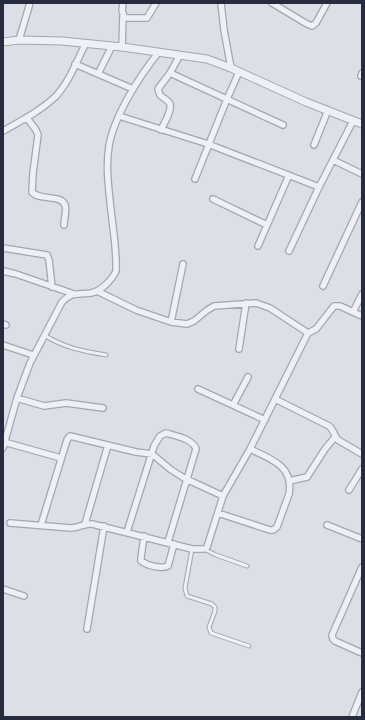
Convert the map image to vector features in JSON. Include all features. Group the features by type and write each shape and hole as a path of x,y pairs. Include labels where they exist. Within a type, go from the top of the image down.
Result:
{"street":[{"path":"19,40 30,3"},
{"path":"122,47 123,3"},
{"path":"123,15 127,19 147,18 156,3"},
{"path":"221,3 231,68"},
{"path":"272,3 306,24 312,26 316,23 327,3"},
{"path":"3,42 19,40 62,41 122,47 207,59 362,124"},
{"path":"3,130 27,118 56,96 86,43"},
{"path":"98,74 112,46"},
{"path":"97,291 114,276 116,271 108,164 110,142 119,116 133,89 159,52"},
{"path":"161,130 170,109 170,105 169,102 160,95 158,88 170,73 180,55"},
{"path":"75,64 133,89"},
{"path":"195,179 208,144 239,72"},
{"path":"170,73 282,125"},
{"path":"314,145 328,110"},
{"path":"119,116 208,144 319,186"},
{"path":"27,118 38,135 32,192 36,195 63,202 65,207 64,225"},
{"path":"288,251 319,186 353,121"},
{"path":"333,160 362,174"},
{"path":"258,246 289,175"},
{"path":"213,199 267,225"},
{"path":"323,286 362,202"},
{"path":"3,248 47,254 52,286"},
{"path":"172,322 183,264"},
{"path":"3,271 74,294"},
{"path":"61,458 4,445 17,398 33,355 62,302 69,296 97,291 136,310 172,322 187,324 194,321 202,313 214,306 256,303 270,308 308,333"},
{"path":"353,312 362,294"},
{"path":"239,349 246,303"},
{"path":"10,523 71,528 78,528 85,524 92,524 192,549 204,549 209,543 223,496 250,449 308,333 316,329 334,306 340,306 362,316"},
{"path":"3,345 33,355"},
{"path":"233,405 248,377"},
{"path":"198,389 265,420"},
{"path":"17,398 44,406 66,403 104,408"},
{"path":"275,399 329,426 335,437 362,454"},
{"path":"3,424 9,427"},
{"path":"127,532 154,446 163,434 192,442 196,449 171,543 168,566 147,565 141,561 144,536"},
{"path":"41,525 61,458 67,440 70,436 152,454 170,469 188,480 223,496"},
{"path":"289,482 307,477 324,449 335,437"},
{"path":"85,524 108,445"},
{"path":"218,513 263,528 273,530 277,527 289,494 289,482 286,471 282,466 250,449"},
{"path":"349,490 362,469"},
{"path":"327,525 362,540"},
{"path":"87,629 104,526"},
{"path":"362,567 332,635 335,641 362,653"},
{"path":"3,589 24,596"},
{"path":"352,717 361,696"}],"lane":[{"path":"44,335 75,350 106,355"},
{"path":"192,549 185,588 187,596 212,604 215,607 209,627 211,633 248,646"},
{"path":"204,549 216,555 248,566"}]}
